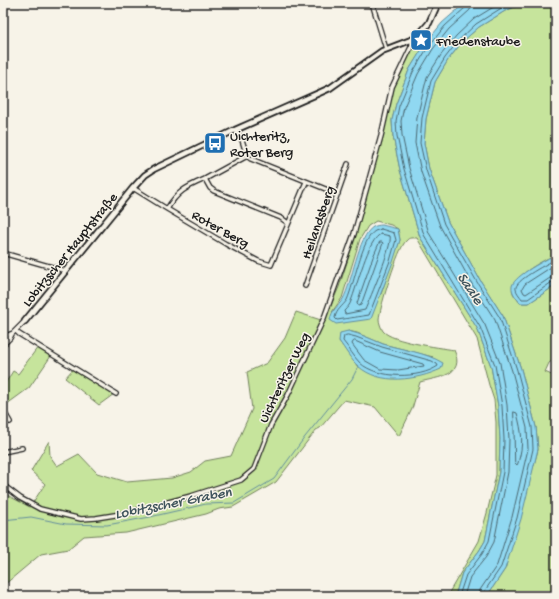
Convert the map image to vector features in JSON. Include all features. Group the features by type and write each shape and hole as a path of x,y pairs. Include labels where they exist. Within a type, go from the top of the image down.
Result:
{"street":[{"path":"372,3 386,49"},
{"path":"412,40 425,29 433,16 438,3"},
{"name":"Lobitzscher Hauptstraße","path":"3,337 12,334 25,321 145,175 154,169 235,130 330,88 386,49 412,40"},
{"name":"Uichteritzer Weg","path":"3,485 20,498 40,509 81,518 96,518 127,513 198,494 241,480 254,469 271,425 288,395 324,318 354,234 381,136 392,87 412,45 412,40"},
{"path":"235,130 242,140 247,156 306,182 338,194"},
{"path":"133,188 167,209 182,190 247,156"},
{"name":"Heilandsberg","path":"305,286 348,164"},
{"name":"Roter Berg","path":"205,179 210,188 214,191 281,218 288,223"},
{"name":"Roter Berg","path":"167,209 226,244 271,265 306,182"},
{"path":"3,253 66,271"},
{"path":"17,329 19,334 116,394"},
{"path":"3,345 12,334"},
{"path":"3,410 10,422"},
{"path":"3,452 22,448"}],"green space":[{"path":"524,3 556,3 556,254 528,270 521,276 513,287 513,293 520,303 529,303 556,285 556,358 549,363 545,372 556,377 556,596 487,596 505,569 538,450 536,427 521,369 503,316 480,280 448,222 429,169 424,143 426,119 435,82 448,60 462,42 479,27 505,11"},
{"path":"423,35 429,38 409,70 396,104 392,120 393,136 400,170 420,237 477,328 491,366 498,406 500,439 499,472 485,541 462,573 455,596 447,596 479,541 496,475 496,422 494,400 477,339 417,238 409,238 403,246 394,266 380,312 379,322 383,331 388,335 416,344 454,350 457,359 453,370 448,374 442,377 420,382 412,409 399,436 375,407 344,400 320,428 316,430 276,482 233,507 219,509 206,514 126,533 84,536 68,549 41,554 4,585 3,596 3,493 30,507 45,484 31,471 49,441 50,456 57,466 79,454 97,473 127,482 172,478 191,472 205,461 231,456 252,409 247,372 267,363 285,338 296,312 324,321 339,287 356,234 394,88 417,39","holes":["376,221 391,225 398,229 400,240 380,297 332,312 342,298 360,239 368,226","348,331 357,333 383,344 433,357 358,367 339,341"]},
{"path":"38,347 51,356 29,388 3,407 3,387 13,371 18,374"},
{"path":"73,369 114,394 99,405 65,378"}],"water":[{"name":"Saale","path":"465,3 524,3 505,11 479,27 462,42 448,60 435,82 426,119 424,143 429,169 448,222 480,280 503,316 521,369 536,427 538,449 521,519 505,569 487,596 455,596 462,573 485,541 499,472 500,439 498,406 491,366 477,328 420,237 400,170 393,136 392,120 396,104 409,70 425,44 442,23"},
{"path":"382,225 398,229 400,240 371,319 336,324 330,320 331,316 346,292 363,240 373,227"},
{"path":"556,254 556,285 529,303 520,303 512,291 514,282 538,264"},
{"path":"348,331 383,344 429,356 443,363 441,369 421,376 399,379 388,379 367,372 350,358 339,341 340,333"}],"waterway":[{"name":"Lobitzscher Graben","path":"3,520 31,517 66,524 107,525 206,504 234,503 274,479 305,437 352,379 358,367"}],"place":[{"name":"Friedenstaube","path":"421,40"},
{"name":"Uichteritz, Roter Berg","path":"215,143"}]}
